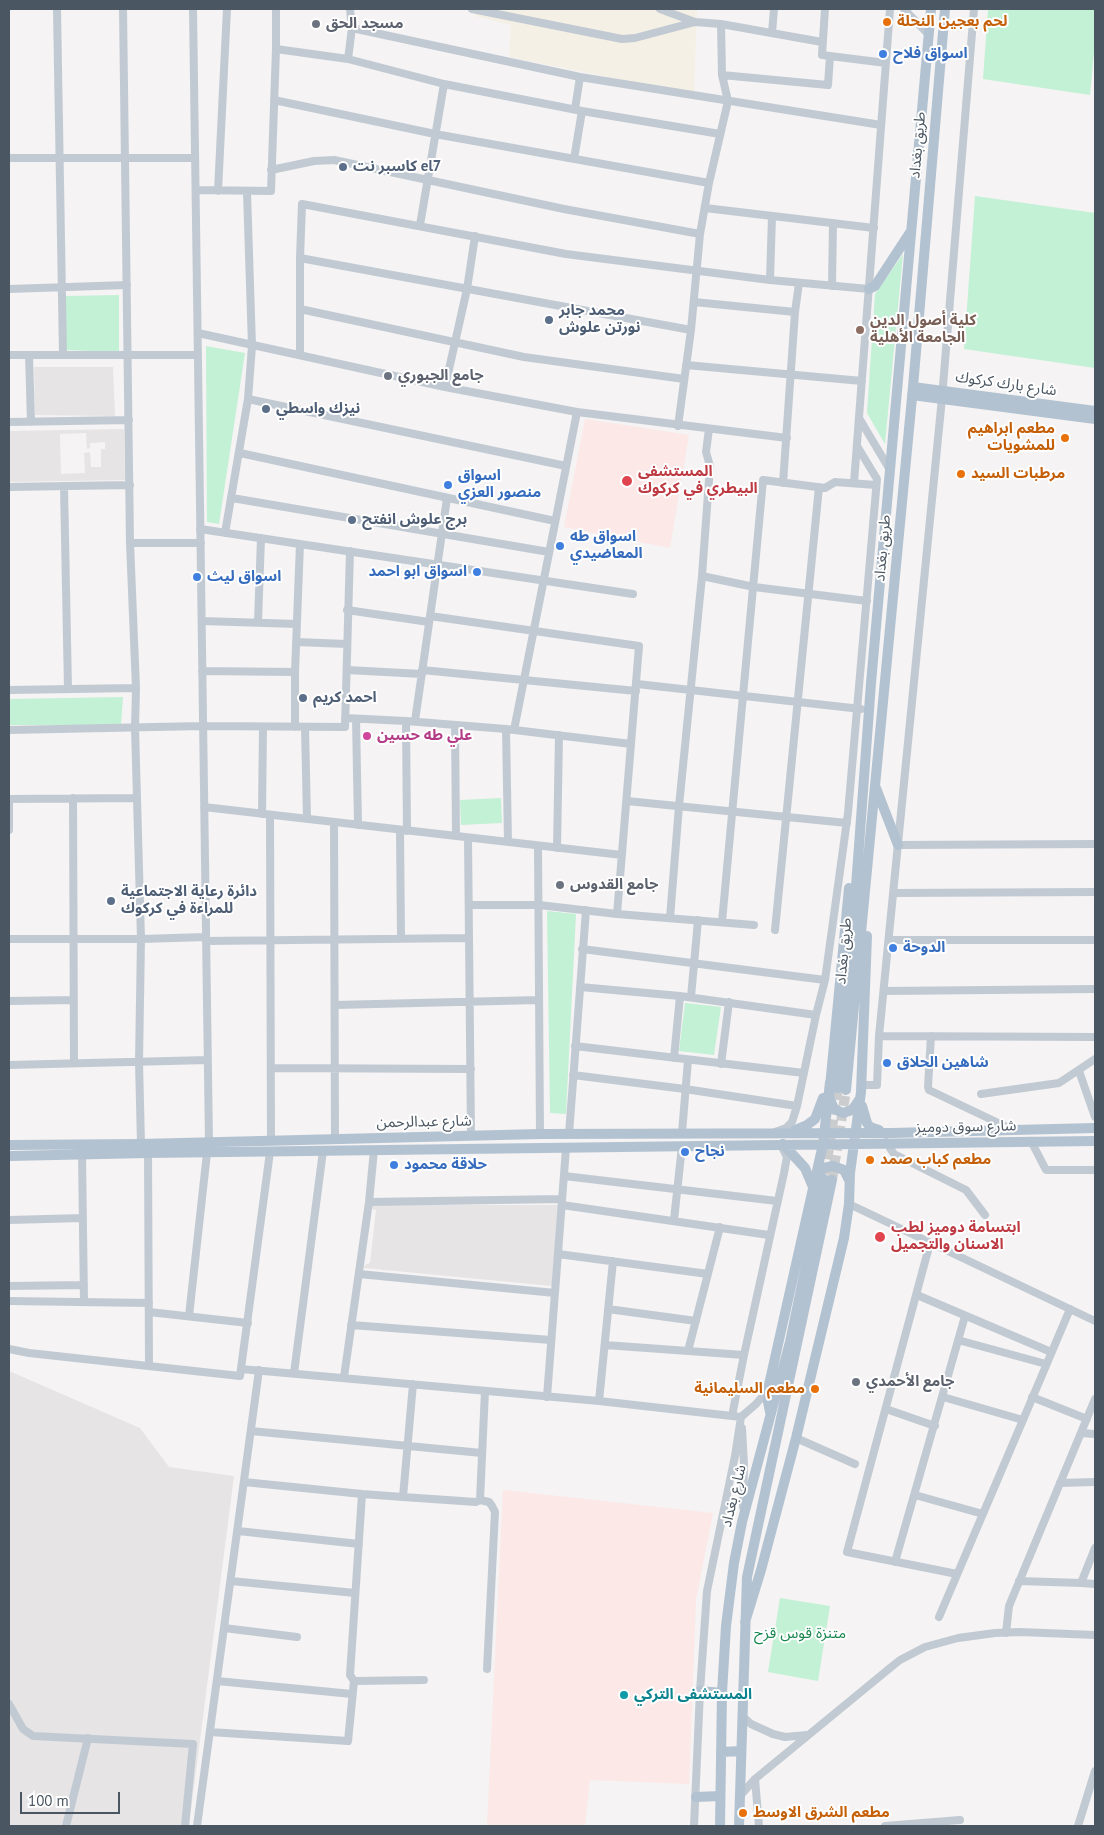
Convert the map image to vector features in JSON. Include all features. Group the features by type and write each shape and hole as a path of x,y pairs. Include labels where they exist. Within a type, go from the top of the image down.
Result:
{"main road":[{"name":"طريق بغداد","path":"838,1087 866,823 869,710 931,9"},
{"name":"طريق بغداد","path":"866,823 876,786 913,391 945,9"},
{"path":"918,156 932,157"},
{"path":"869,289 875,286 911,230"},
{"name":"شارع بارك كركوك","path":"913,391 1095,411"},
{"path":"942,394 1095,419"},
{"path":"876,786 898,845"},
{"path":"779,1133 807,1125 816,1116 822,1104 831,1068 850,882 866,823"},
{"path":"745,1622 761,1570 796,1438 841,1255 849,1204 850,1178 861,1088 866,823"},
{"path":"770,1414 768,1389 821,1181 824,1137 838,1087 831,1068"},
{"path":"838,1087 830,1102 834,1109 840,1112 850,1112 855,1108 858,1104 861,1088"},
{"path":"861,1088 863,1112 867,1123 874,1129 892,1133"},
{"name":"شارع سوق دوميز","path":"838,1144 855,1139 892,1133 1095,1128"},
{"name":"شارع عبدالرحمن","path":"9,1156 32,1151 144,1148 207,1153 781,1144 824,1137 839,1132"},
{"name":"شارع سوق دوميز","path":"839,1132 855,1139 874,1143 1095,1140"},
{"name":"شارع عبدالرحمن","path":"9,1146 32,1151 82,1155 209,1142 540,1134 682,1133 779,1133 824,1137 838,1144"},
{"path":"850,1178 854,1162 860,1153 874,1143"},
{"path":"781,1144 821,1181"},
{"path":"821,1181 820,1171 826,1167 837,1166 850,1178"},
{"name":"شارع بغداد","path":"720,1826 722,1693 728,1605 742,1522 790,1342 821,1181"},
{"name":"شارع بغداد","path":"738,1826 745,1622 750,1562 821,1181"},
{"path":"700,1691 722,1693"},
{"path":"721,1752 741,1751"},
{"path":"696,1797 720,1796"}],"street":[{"path":"57,9 63,354"},
{"path":"123,9 130,543 136,688 135,728 141,939 139,1062 144,1148 149,1365"},
{"path":"193,9 209,1142"},
{"path":"218,191 227,9"},
{"path":"196,190 271,191 276,9"},
{"path":"348,59 352,28 350,9"},
{"path":"472,9 496,11 622,39 635,38 695,22"},
{"path":"660,9 695,22 721,24 822,42"},
{"path":"772,33 774,9"},
{"path":"825,9 822,55 886,64"},
{"path":"854,483 890,9"},
{"path":"904,9 929,35"},
{"path":"861,1088 877,1085 879,1036 942,394 974,9"},
{"path":"678,426 691,330 700,234 709,182 728,101 722,75 721,24"},
{"path":"352,28 580,77 881,125"},
{"path":"276,49 348,59 444,84 579,110 720,134"},
{"path":"722,75 828,85 830,56"},
{"path":"574,159 580,77"},
{"path":"420,225 444,84"},
{"path":"274,100 435,134 709,182"},
{"path":"9,158 195,158"},
{"path":"271,170 314,161 334,160 564,209 700,234"},
{"path":"225,533 248,399 252,346 247,192"},
{"path":"300,355 302,204 566,254 799,284 869,289"},
{"path":"705,208 874,228"},
{"path":"770,280 772,216"},
{"path":"832,286 833,223"},
{"path":"445,387 466,289 475,236"},
{"path":"300,258 691,330"},
{"path":"784,483 790,374 799,284"},
{"path":"9,289 127,285"},
{"path":"694,302 795,312"},
{"path":"300,309 524,356 684,379"},
{"path":"198,333 445,387 577,412 787,438"},
{"path":"9,356 63,354 198,355"},
{"path":"29,355 30,422"},
{"path":"686,365 862,381"},
{"path":"248,399 566,466"},
{"path":"508,842 510,730 524,680 577,412"},
{"path":"859,418 890,470"},
{"path":"9,422 129,420"},
{"path":"670,918 702,576 710,466 706,452 709,429"},
{"path":"779,1133 792,1122 797,1106 825,980 847,823 868,601 877,479 857,446"},
{"path":"240,453 555,521"},
{"path":"722,922 764,480 825,488 835,482 876,485"},
{"path":"9,488 130,485"},
{"path":"64,486 68,689"},
{"path":"775,930 819,487"},
{"path":"232,498 549,552"},
{"path":"401,938 404,830 411,721 422,672 447,498"},
{"path":"200,529 633,594"},
{"path":"258,622 261,538"},
{"path":"130,543 200,543"},
{"path":"295,727 296,624 300,544"},
{"path":"9,730 203,726 345,727 350,551"},
{"path":"702,576 754,587 807,595 868,601"},
{"path":"347,610 533,630 639,646 617,914"},
{"path":"202,621 296,624"},
{"path":"296,642 347,644"},
{"path":"347,670 422,672 690,691 869,710"},
{"path":"202,671 295,672"},
{"path":"9,690 136,688"},
{"path":"346,718 455,724 631,744"},
{"path":"356,719 358,825"},
{"path":"455,724 456,836"},
{"path":"263,727 270,940 272,1140"},
{"path":"305,727 307,819"},
{"path":"557,848 559,735"},
{"path":"73,798 74,1063"},
{"path":"9,830 9,799 137,798"},
{"path":"626,801 847,823"},
{"path":"204,807 622,855"},
{"path":"334,822 335,1138"},
{"path":"468,838 471,1136"},
{"path":"898,845 1095,844"},
{"path":"538,846 540,1134"},
{"path":"893,893 1095,892"},
{"path":"469,905 539,905 617,914 754,925"},
{"path":"569,1134 586,910"},
{"path":"691,997 698,920"},
{"path":"831,946 844,936"},
{"path":"9,939 270,940 469,938"},
{"path":"889,940 1095,940"},
{"path":"582,948 825,980"},
{"path":"580,987 691,997 816,1015"},
{"path":"884,990 1095,989"},
{"path":"674,1058 680,996"},
{"path":"9,1001 74,1000"},
{"path":"335,1005 539,1000"},
{"path":"721,1064 729,1002"},
{"path":"879,1036 1095,1037"},
{"path":"931,1036 929,1090 1015,1131"},
{"path":"575,1046 804,1073"},
{"path":"981,1094 1059,1083 1095,1059"},
{"path":"9,1065 208,1060"},
{"path":"682,1133 688,1060"},
{"path":"271,1068 471,1069"},
{"path":"1078,1071 1095,1117"},
{"path":"573,1075 797,1106"},
{"path":"1031,1141 1046,1170 1095,1170"},
{"path":"886,1142 894,1154 966,1190 985,1215"},
{"path":"694,1826 707,1591 735,1456 736,1416 744,1355 787,1157 781,1144"},
{"path":"674,1220 682,1146"},
{"path":"547,1397 566,1148"},
{"path":"344,1377 369,1202 374,1150"},
{"path":"294,1373 323,1151"},
{"path":"9,1349 28,1353 240,1376 270,1152"},
{"path":"189,1316 207,1153"},
{"path":"82,1155 84,1302"},
{"path":"564,1176 777,1201"},
{"path":"369,1202 562,1202 769,1234"},
{"path":"849,1204 1095,1321"},
{"path":"9,1220 83,1218"},
{"path":"688,1351 720,1227"},
{"path":"930,1243 847,1552 957,1574"},
{"path":"558,1254 708,1274"},
{"path":"599,1402 614,1262"},
{"path":"358,1274 555,1293"},
{"path":"9,1286 84,1285"},
{"path":"917,1295 1051,1352"},
{"path":"9,1302 148,1303"},
{"path":"939,1617 1070,1309"},
{"path":"608,1310 696,1321"},
{"path":"149,1312 248,1323"},
{"path":"895,1562 965,1316"},
{"path":"351,1325 551,1340"},
{"path":"958,1340 1046,1364"},
{"path":"605,1345 744,1355"},
{"path":"241,1368 736,1416 756,1404 768,1389"},
{"path":"197,1826 260,1370"},
{"path":"403,1497 413,1384"},
{"path":"480,1500 484,1391"},
{"path":"943,1397 1023,1420"},
{"path":"1032,1397 1087,1419"},
{"path":"1006,1633 1009,1606 1095,1399"},
{"path":"886,1409 935,1426"},
{"path":"736,1416 744,1465 742,1522"},
{"path":"251,1431 482,1453"},
{"path":"1081,1433 1095,1434"},
{"path":"796,1438 855,1464"},
{"path":"244,1482 362,1494 476,1502 480,1500 490,1504 495,1512 488,1669"},
{"path":"1060,1483 1095,1482"},
{"path":"210,1732 348,1740 354,1681 350,1675 362,1494"},
{"path":"915,1495 983,1514"},
{"path":"238,1531 358,1544"},
{"path":"1081,1583 1095,1548"},
{"path":"231,1581 355,1593"},
{"path":"1020,1581 1095,1584"},
{"path":"224,1628 297,1637"},
{"path":"740,1797 755,1779 809,1734 900,1660 914,1652 958,1638 1006,1633 1095,1635"},
{"path":"354,1681 424,1680"},
{"path":"217,1681 352,1694"},
{"path":"9,1704 23,1729 33,1736 193,1744 185,1826"},
{"path":"742,1716 756,1727 773,1734 785,1737 809,1734"},
{"path":"66,1826 88,1738"},
{"path":"1078,1826 1095,1771"},
{"path":"755,1779 759,1826"},
{"path":"885,1826 960,1820"}],"shaded area":[{"path":"34,367 113,367 115,416 35,415"},
{"name":"المستشفى البيطري في كركوك","path":"585,419 689,435 670,548 564,527"},
{"path":"124,429 125,480 9,482 9,431","holes":["86,433 87,449 90,448 90,443 105,442 105,449 101,449 101,467 91,467 90,452 84,453 85,473 61,474 60,434"]},
{"path":"372,1205 558,1205 552,1286 364,1268 365,1265 370,1263 376,1210 372,1209"},
{"path":"9,1371 140,1428 169,1467 234,1476 189,1826 9,1826"},
{"path":"503,1490 713,1513 696,1599 689,1784 590,1780 585,1826 487,1826"}],"green space":[{"path":"988,9 1095,9 1095,41 1090,95 983,79"},
{"path":"975,196 1095,213 1095,368 964,349"},
{"path":"903,254 885,444 867,413 875,294"},
{"path":"119,295 119,352 66,350 66,296"},
{"path":"206,346 245,353 219,524 207,522"},
{"path":"123,697 121,725 10,725 9,699"},
{"path":"501,798 502,823 461,825 460,800"},
{"path":"547,911 576,914 566,1114 550,1113"},
{"path":"685,1003 721,1007 714,1055 679,1051"},
{"name":"متنزة قوس قزح","path":"780,1598 830,1606 818,1681 768,1672"}],"sand":[{"path":"476,9 697,9 694,94 509,57 511,25 475,16"}],"tunnel":[{"path":"825,1174 838,1088"},
{"path":"832,1180 846,1090"}],"place":[{"name":"لحم بعجين النحلة","path":"887,22"},
{"name":"مسجد الحق","path":"316,24"},
{"name":"اسواق فلاح","path":"883,54"},
{"name":"كاسبر نت el7","path":"343,167"},
{"name":"محمد جابر نورتن علوش","path":"549,320"},
{"name":"كلية أصول الدين الجامعة الأهلية","path":"860,330"},
{"name":"جامع الجبوري","path":"388,376"},
{"name":"نيزك واسطي","path":"266,409"},
{"name":"مطعم ابراهيم للمشويات","path":"1065,438"},
{"name":"مرطبات السيد","path":"961,474"},
{"name":"المستشفى البيطري في كركوك","path":"627,481"},
{"name":"اسواق منصور العزي","path":"448,485"},
{"name":"برج علوش انفتح","path":"352,520"},
{"name":"اسواق طه المعاضيدي","path":"560,546"},
{"name":"اسواق ابو احمد","path":"477,572"},
{"name":"اسواق ليث","path":"197,577"},
{"name":"احمد كريم","path":"303,698"},
{"name":"علي طه حسين","path":"367,736"},
{"name":"جامع القدوس","path":"560,885"},
{"name":"دائرة رعاية الاجتماعية للمراءة في كركوك","path":"111,901"},
{"name":"الدوحة","path":"893,948"},
{"name":"شاهين الحلاق","path":"887,1063"},
{"name":"نجاح","path":"685,1152"},
{"name":"مطعم كباب صمد","path":"870,1160"},
{"name":"حلاقة محمود","path":"394,1165"},
{"name":"ابتسامة دوميز لطب الاسنان والتجميل","path":"880,1237"},
{"name":"جامع الأحمدي","path":"856,1382"},
{"name":"مطعم السليمانية","path":"815,1389"},
{"name":"المستشفى التركي","path":"624,1695"},
{"name":"مطعم الشرق الاوسط","path":"743,1813"}]}
